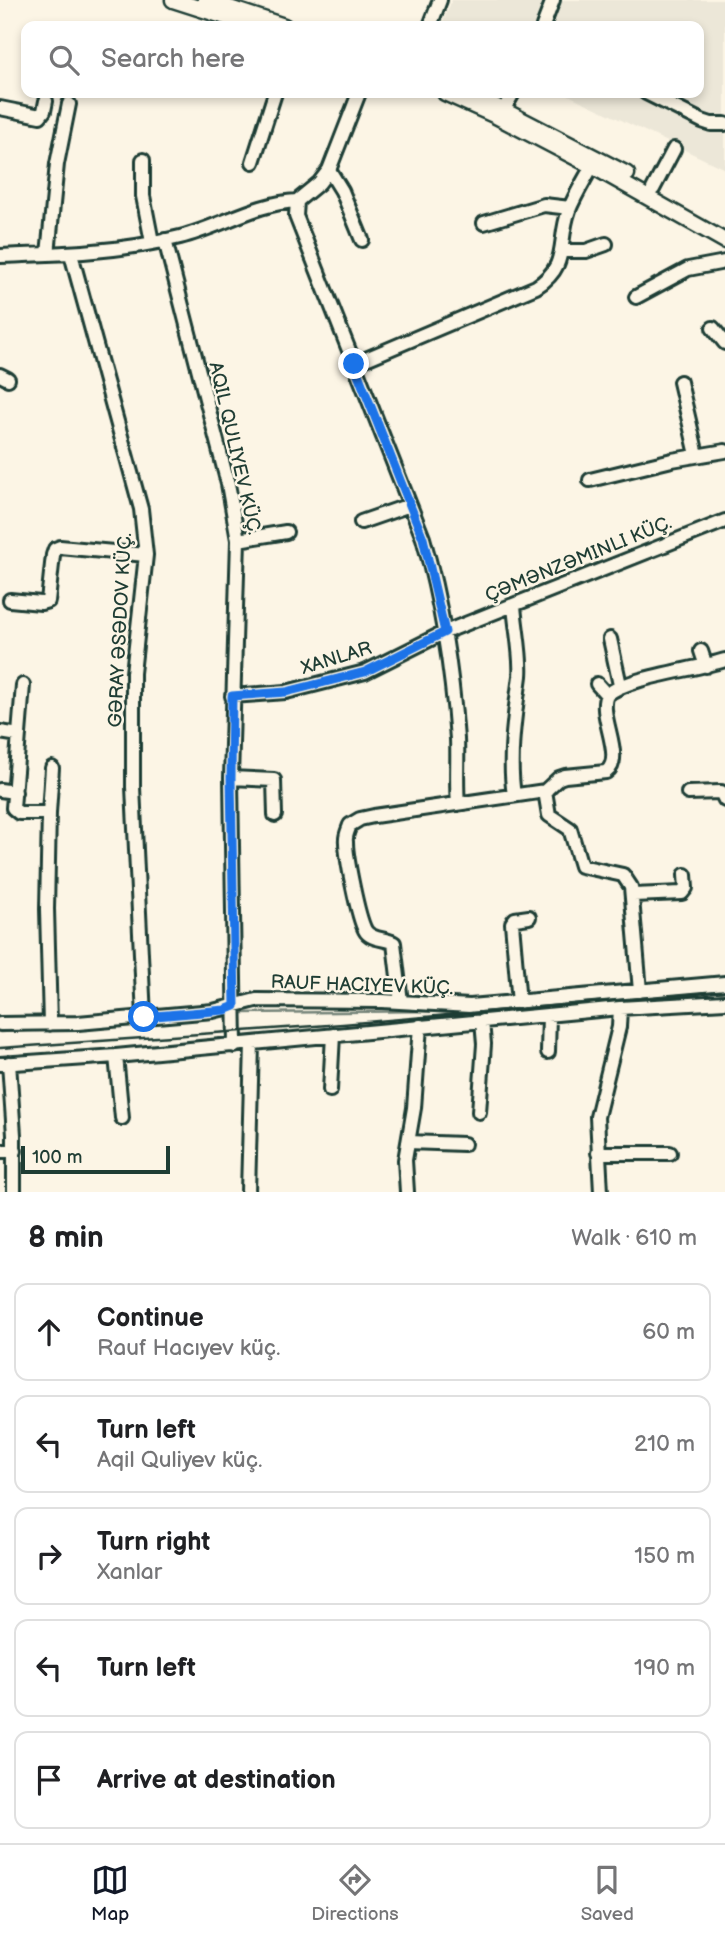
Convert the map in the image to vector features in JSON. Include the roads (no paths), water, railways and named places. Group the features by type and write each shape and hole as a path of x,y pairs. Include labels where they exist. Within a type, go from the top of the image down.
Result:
{"main road":[{"path":"173,0 238,21"},
{"path":"205,0 269,21"},
{"path":"455,98 653,189 725,231"},
{"path":"481,98 594,162 725,242"}],"street":[{"path":"432,21 440,0"},
{"path":"545,21 553,0"},
{"path":"253,162 273,98"},
{"path":"0,256 71,254 158,241 192,234 272,203 297,201 319,183 329,170 357,98"},
{"path":"504,109 510,98"},
{"path":"656,98 702,121 725,124"},
{"path":"0,108 40,116 46,101"},
{"path":"48,254 57,164 69,104"},
{"path":"653,189 674,149"},
{"name":"AQIL QULIYEV KÜÇ.","path":"143,160 143,196 228,484 238,540 231,778 235,1046"},
{"path":"354,364 536,287 555,272 570,208 594,162"},
{"path":"329,170 342,191 362,240"},
{"path":"297,201 298,223 429,559 445,632 456,733 458,804"},
{"path":"484,223 544,205 570,208"},
{"path":"561,251 586,251 606,244"},
{"name":"GƏRAY ƏSƏDOV KÜÇ.","path":"71,254 141,509 146,555 133,685 133,787 144,1017"},
{"path":"636,297 688,269 725,262"},
{"path":"713,328 725,342"},
{"path":"681,382 697,456"},
{"path":"590,480 725,451"},
{"path":"360,522 410,505"},
{"name":"ÇƏMƏNZƏMINLI KÜÇ.","path":"445,632 725,521"},
{"path":"238,540 286,531"},
{"path":"10,600 41,603 48,601 53,555 55,549 60,547 146,555"},
{"path":"514,605 520,668 513,758 514,796"},
{"name":"XANLAR","path":"232,696 286,692 365,672 445,632"},
{"path":"610,639 621,685"},
{"path":"701,651 706,666"},
{"path":"401,1002 394,943 373,937 365,931 345,842 350,825 360,819 545,791 559,778 602,774 613,766 605,706 607,695 621,685 725,660"},
{"path":"597,684 607,695"},
{"path":"23,685 13,808 15,812 48,813"},
{"path":"0,732 19,735"},
{"path":"50,1024 47,908 48,813 52,768"},
{"path":"231,778 274,780 275,815"},
{"path":"0,790 15,792"},
{"path":"545,791 549,815 570,829 581,866 623,875 631,887 640,991"},
{"path":"688,793 721,792 725,800"},
{"path":"633,895 682,894 686,888 685,875"},
{"path":"519,1003 512,923 515,919 528,917"},
{"path":"0,1024 50,1024 225,1010 256,1000 401,1002 448,1006 519,1003 725,983"},
{"path":"14,1192 15,1151 4,1063 235,1046 620,1008 725,1002"},
{"path":"448,1006 450,1024"},
{"path":"601,1192 597,1132 599,1105 620,1027 620,1008"},
{"path":"548,1015 548,1052"},
{"path":"479,1112 484,1044 482,1021"},
{"path":"407,1192 405,1160 414,1108 420,1026"},
{"path":"330,1090 333,1035"},
{"path":"248,1192 252,1044"},
{"path":"116,1056 122,1118"},
{"path":"408,1142 464,1144"},
{"path":"0,1152 15,1151"},
{"path":"598,1153 670,1153"}],"waterway":[{"path":"240,1013 435,1011"},
{"path":"88,1028 227,1016"},
{"path":"57,1030 74,1029"},
{"path":"0,1032 45,1030"}],"railway":[{"path":"0,1048 343,1024 725,991"}]}
